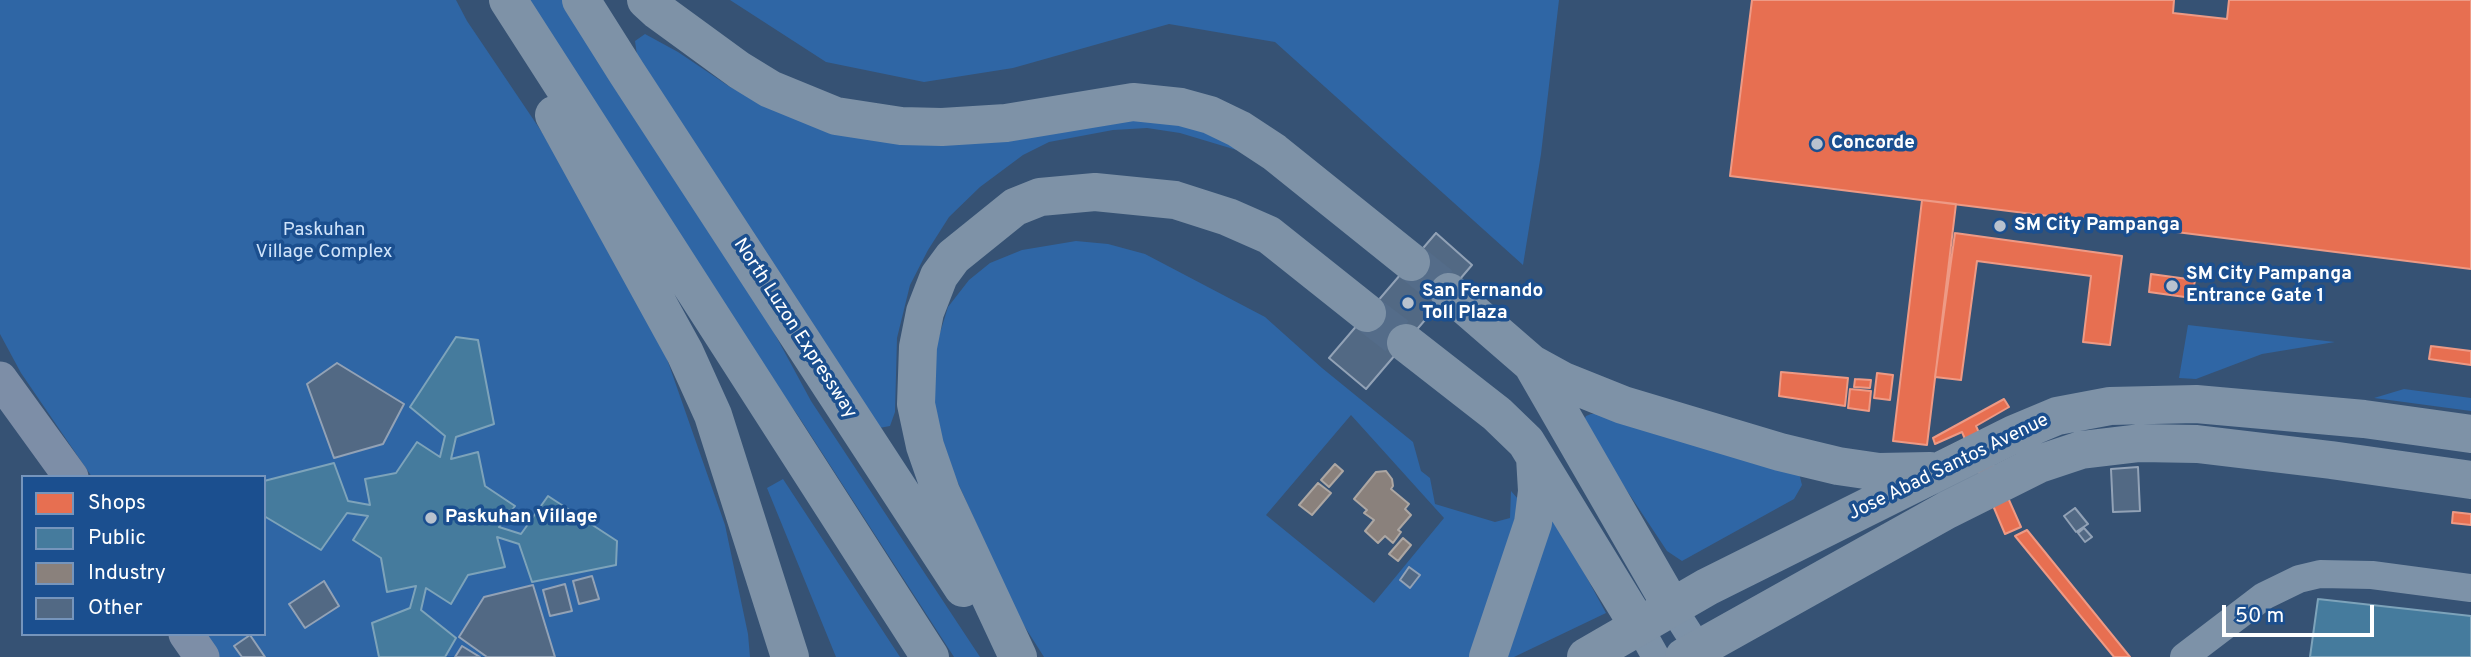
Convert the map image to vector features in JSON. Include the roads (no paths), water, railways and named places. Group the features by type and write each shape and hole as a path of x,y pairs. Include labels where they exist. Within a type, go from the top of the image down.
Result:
{"highway":[{"path":"491,0 685,353 713,415 726,452 790,657"},
{"path":"508,0 930,657"},
{"name":"North Luzon Expressway","path":"581,0 1008,657"},
{"path":"646,0 739,70 770,89 836,116 901,127 964,126 1006,123 1133,102 1172,105 1210,115 1238,128 1274,152 1411,262"},
{"path":"1018,657 941,492 925,446 916,404 918,347 925,312 939,276 953,257 1015,207 1040,197 1095,192 1175,200 1228,217 1269,235 1367,313"},
{"path":"1449,292 1532,364 1563,381 1623,405 1810,460 1879,472 1942,470"},
{"path":"1406,343 1497,414 1535,455 1647,641"},
{"path":"1532,364 1672,607"},
{"name":"Jose Abad Santos Avenue","path":"1586,657 1647,641 1672,607 2014,434 2056,416 2130,405 2196,404 2281,411 2471,434"},
{"name":"Jose Abad Santos Avenue","path":"1696,654 1947,510 2039,464 2081,450 2117,444 2178,443 2332,460 2471,480"},
{"path":"2332,460 2408,448 2471,457"},
{"path":"1488,657 1533,523 1537,491 1535,455"},
{"path":"1750,657 1767,613"}],"main road":[{"path":"0,379 70,475"},
{"path":"187,636 202,657"}],"street":[{"path":"2184,657 2264,596 2299,579 2320,574 2372,575 2471,588"},
{"path":"1672,607 1696,654"}],"tunnel":[{"path":"1411,262 1449,292"},
{"path":"1367,313 1406,343"}],"place":[{"name":"Concorde","path":"1817,144"},
{"name":"SM City Pampanga","path":"2000,226"},
{"name":"SM City Pampanga Entrance Gate 1","path":"2172,286"},
{"name":"San Fernando Toll Plaza","path":"1408,303"},
{"name":"Paskuhan Village","path":"431,518"}],"park label":[{"name":"Paskuhan Village Complex","path":"324,242"}]}
